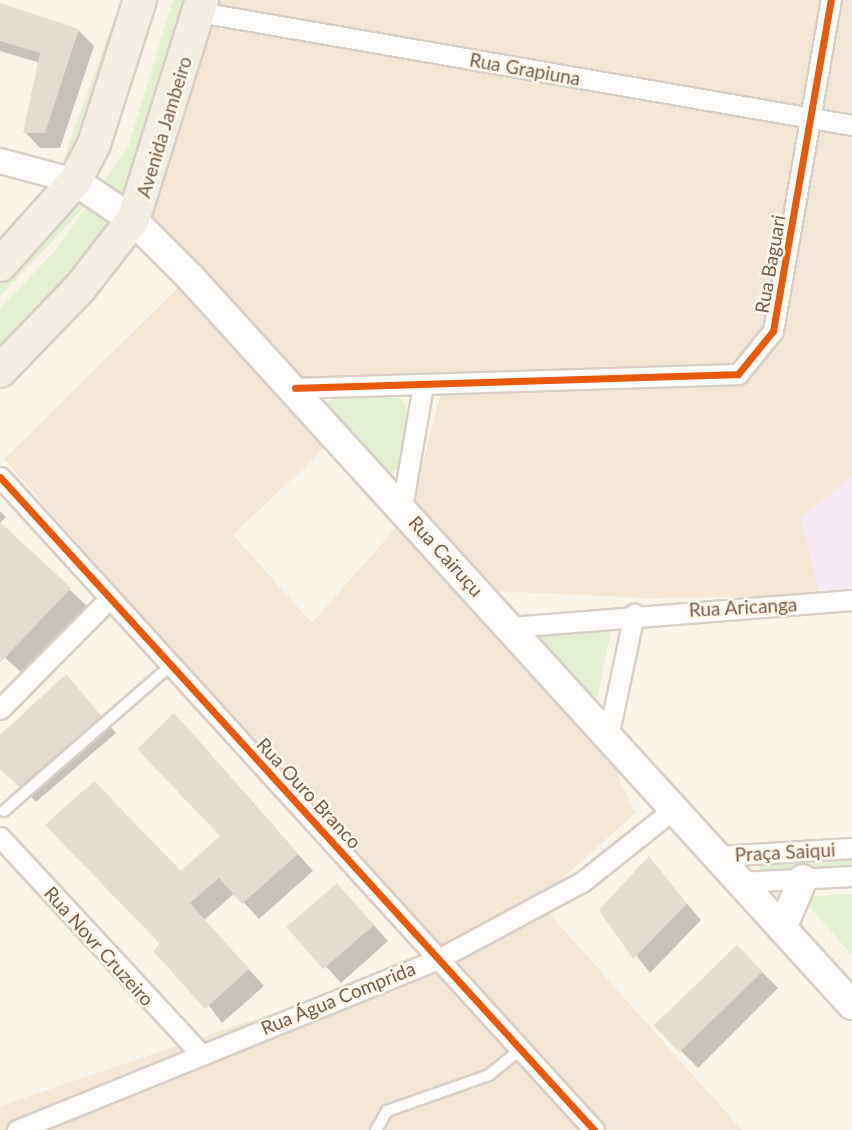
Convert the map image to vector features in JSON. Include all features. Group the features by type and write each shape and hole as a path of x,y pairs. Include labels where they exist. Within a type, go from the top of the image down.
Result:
{"main road":[{"path":"0,265 80,185 140,0"},
{"name":"Avenida Jambeiro","path":"0,371 80,288 124,214 200,6"},
{"name":"Rua Cairuçu","path":"80,185 124,214 295,388 510,628 609,732 852,1005"},
{"path":"782,928 803,879"}],"street":[{"name":"Rua Baguari","path":"295,388 738,374 774,331 831,0"},
{"name":"Rua Grapiuna","path":"200,6 852,125"},
{"name":"Rua Cairuçu","path":"0,161 80,185"},
{"path":"402,507 423,386"},
{"name":"Rua Ouro Branco","path":"0,477 594,1130"},
{"path":"0,709 109,599"},
{"name":"Rua Aricanga","path":"510,628 634,614 852,600"},
{"path":"609,732 634,614"},
{"name":"Rua Água Comprida","path":"17,1130 200,1053 440,958 582,882 675,808"},
{"name":"Rua Novr Cruzeiro","path":"0,837 200,1053"},
{"name":"Praça Saiqui","path":"718,856 852,848"},
{"name":"Praça Saiqui","path":"740,882 852,876"}],"lane":[{"path":"4,811 170,666"},
{"path":"376,1130 387,1111 489,1075 521,1049"}],"shaded area":[{"path":"202,0 852,0 852,478 820,596 647,598 496,591 413,502 440,396 635,373 294,385 338,435 233,535 312,623 407,515 609,756 635,813 538,901 742,1130 0,1130 0,1106 439,957 4,459 188,278 131,220"},
{"path":"852,476 852,587 820,596 801,518"}],"green space":[{"path":"121,0 154,0 114,138 91,183 97,191 128,147 173,0 202,0 131,220 0,356 0,308 55,251 91,200 0,297 0,236 58,174"},
{"path":"338,397 401,398 411,419 404,462 390,476 327,402"},
{"path":"612,626 597,700 539,637"},
{"path":"852,853 852,873 758,872 761,862"},
{"path":"852,894 852,955 801,897"}],"building":[{"path":"0,3 79,29 45,133 23,133 40,53 0,41"},
{"path":"0,522 71,588 0,663"},
{"path":"66,674 101,716 19,787 0,769 0,735"},
{"path":"174,713 298,854 242,904 219,878 190,903 249,969 205,1009 153,951 160,944 45,825 94,781 181,871 220,836 137,749"},
{"path":"649,856 687,904 633,959 599,910"},
{"path":"337,883 374,925 323,969 286,927"},
{"path":"737,945 763,972 679,1052 654,1026"}],"cycle path":[{"path":"295,388 738,374 773,331 831,0"},
{"path":"0,477 594,1130"}]}
